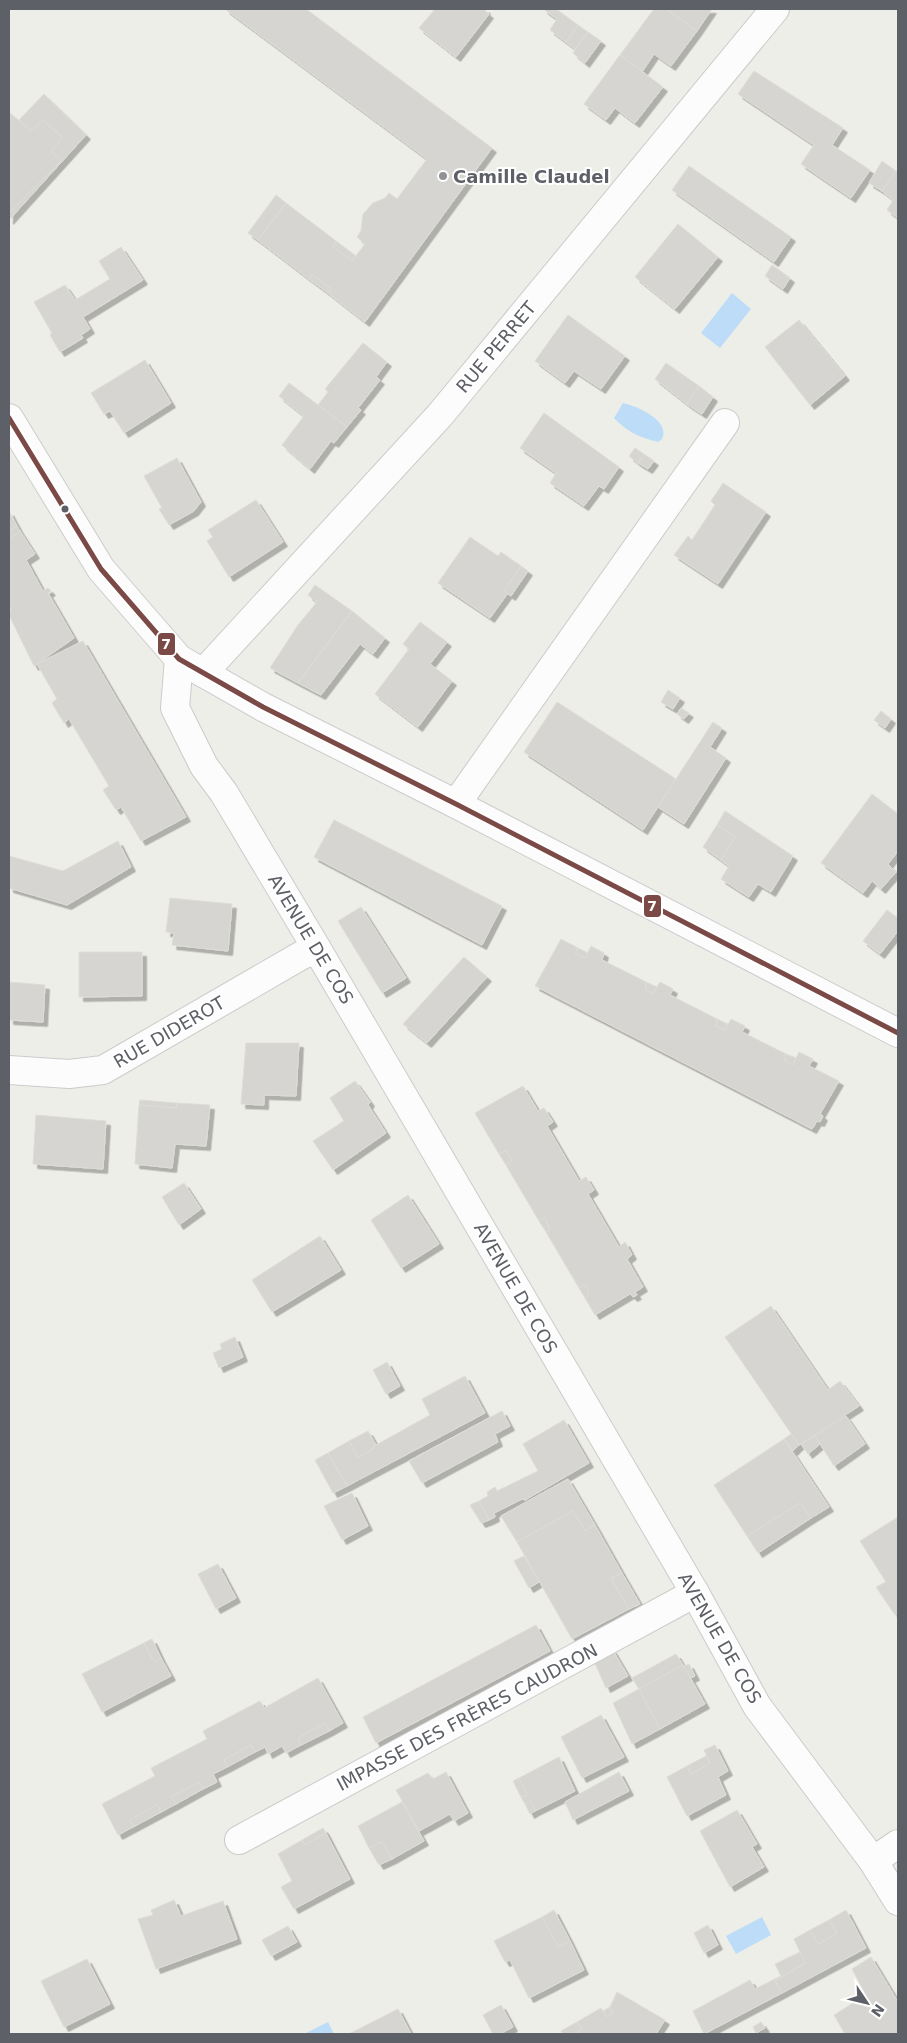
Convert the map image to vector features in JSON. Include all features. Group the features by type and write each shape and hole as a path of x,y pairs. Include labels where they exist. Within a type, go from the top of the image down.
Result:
{"street":[{"name":"RUE PERRET","path":"203,673 440,415 775,9"},
{"path":"9,418 101,569 179,658 263,707 456,804 898,1034"},
{"path":"456,804 724,423"},
{"name":"AVENUE DE COS","path":"179,658 175,708 204,766 224,793 317,949 695,1594 757,1706 873,1861 898,1901"},
{"name":"RUE DIDEROT","path":"9,1070 69,1074 103,1070 302,954 317,949"},
{"name":"IMPASSE DES FRÈRES CAUDRON","path":"239,1840 695,1594"},
{"path":"873,1861 898,1844"}],"water":[{"path":"732,293 751,309 720,348 701,333"},
{"path":"623,403 644,411 657,420 662,426 662,439 658,442 634,434 619,423 614,418"},
{"path":"762,1917 771,1935 736,1954 726,1936"},
{"path":"328,2022 334,2034 304,2034"}],"building":[{"name":"Camille Claudel","path":"225,9 306,9 492,148 365,322 328,293 331,289 312,274 309,279 258,240 286,203 336,241 333,246 352,261 365,244 357,237 361,231 363,214 373,203 385,198 389,193 397,199 427,159"},
{"path":"435,9 486,9 485,11 489,14 456,57 419,28"},
{"path":"543,9 556,9 578,25 566,42 550,30 557,19"},
{"path":"654,9 666,9 697,31 671,66 654,54 642,72 620,55"},
{"path":"666,9 712,9 697,31"},
{"path":"578,25 588,32 575,49 566,42"},
{"path":"588,32 601,41 585,63 573,53"},
{"path":"620,55 663,87 635,123 615,108 606,120 584,104"},
{"path":"754,71 843,128 832,145 870,170 851,198 801,164 814,145 738,94"},
{"path":"44,94 86,135 9,220 9,211 61,161 51,151 63,138 43,120 31,131 19,120"},
{"path":"10,113 31,131 43,120 63,138 51,151 61,161 10,212 9,211"},
{"path":"882,161 896,171 882,191 869,183"},
{"path":"689,166 791,237 774,262 672,190"},
{"path":"896,171 898,172 898,218 887,210 893,200 882,191"},
{"path":"276,195 286,203 258,240 248,233"},
{"path":"678,224 718,257 675,309 635,277"},
{"path":"336,241 356,256 352,261 333,246"},
{"path":"121,247 143,280 83,317 90,329 81,335 83,338 60,352 50,335 52,333 34,302 65,285 75,300 110,279 99,261"},
{"path":"772,265 790,278 783,289 765,276"},
{"path":"312,274 331,289 328,293 309,279"},
{"path":"568,315 625,356 601,389 574,371 565,383 535,361"},
{"path":"799,320 845,376 810,405 765,347"},
{"path":"363,343 387,362 376,377 380,380 358,408 361,410 347,427 318,405 328,392 325,389"},
{"path":"145,360 171,403 124,433 110,411 104,414 91,393"},
{"path":"666,363 699,386 687,404 655,379"},
{"path":"289,383 347,427 334,443 331,441 310,469 282,445 304,416 279,396"},
{"path":"699,386 713,397 702,414 687,404"},
{"path":"544,413 619,467 604,489 599,486 584,506 550,483 556,473 520,448"},
{"path":"635,448 644,454 638,463 629,456"},
{"path":"644,454 654,461 648,469 638,463"},
{"path":"177,458 201,502 194,511 169,525 159,509 162,508 144,476"},
{"path":"723,483 766,512 718,584 674,555 688,536 692,540 715,505 711,501"},
{"path":"256,500 283,542 229,577 207,541 213,537 208,530"},
{"path":"9,511 17,526 9,531"},
{"path":"17,526 20,531 9,540 9,531"},
{"path":"20,531 35,554 26,560 43,591 48,588 51,591 48,593 74,638 34,666 9,615 11,610 9,607 9,540"},
{"path":"470,537 498,556 501,552 521,566 504,591 508,593 490,618 438,583"},
{"path":"521,566 528,571 511,596 504,591"},
{"path":"315,585 352,611 298,683 270,668 298,625 317,602 308,595"},
{"path":"352,611 385,638 373,654 360,644 321,695 298,683"},
{"path":"420,622 447,642 430,664 452,681 418,727 375,694 409,649 403,644"},
{"path":"83,641 186,817 141,841 121,807 116,810 103,790 109,786 69,719 64,723 52,703 57,699 37,664"},
{"path":"668,690 680,698 673,709 661,702"},
{"path":"557,702 676,779 643,830 524,752"},
{"path":"681,708 689,713 684,719 677,714"},
{"path":"881,711 891,719 885,728 874,720"},
{"path":"713,722 722,728 710,747 726,758 684,824 658,807"},
{"path":"872,794 898,814 898,851 888,864 896,872 881,889 872,881 863,893 821,863"},
{"path":"725,811 793,856 771,892 758,884 749,897 721,879 729,866 721,860 735,837 717,825"},
{"path":"334,820 502,906 482,945 314,857"},
{"path":"717,825 735,837 721,860 703,847"},
{"path":"118,841 131,867 67,905 9,888 9,856 63,871"},
{"path":"170,898 232,904 228,951 172,945 174,933 166,932"},
{"path":"361,907 406,978 382,993 338,921"},
{"path":"887,910 898,918 898,931 880,954 863,941"},
{"path":"561,939 578,948 575,953 585,958 591,946 604,953 602,960 646,982 646,989 653,994 660,982 673,989 670,995 717,1019 716,1026 725,1030 731,1019 745,1026 742,1032 786,1054 784,1056 785,1061 793,1065 799,1052 813,1059 809,1066 839,1081 820,1114 823,1116 820,1122 817,1121 812,1129 535,986"},
{"path":"578,948 588,953 585,958 575,953"},
{"path":"79,952 142,952 142,996 79,997"},
{"path":"464,957 487,977 427,1043 403,1024"},
{"path":"9,982 45,985 43,1022 9,1020"},
{"path":"646,982 657,987 653,994 646,989"},
{"path":"717,1019 728,1024 725,1030 716,1026"},
{"path":"246,1043 299,1043 296,1096 264,1095 264,1105 241,1104"},
{"path":"786,1054 796,1058 793,1065 785,1061 784,1056"},
{"path":"355,1081 370,1102 368,1105 386,1133 333,1170 313,1141 344,1121 330,1098"},
{"path":"523,1086 538,1111 544,1108 553,1122 547,1126 579,1181 586,1177 594,1190 588,1194 619,1247 625,1242 632,1255 627,1259 643,1287 635,1292 637,1295 633,1297 630,1294 595,1315 585,1298 588,1296 589,1291 584,1285 579,1288 546,1232 550,1230 545,1217 539,1221 506,1165 512,1161 506,1151 499,1154 475,1113"},
{"path":"140,1100 177,1103 177,1108 139,1105"},
{"path":"177,1103 210,1105 206,1146 175,1144 172,1168 135,1164 139,1105 177,1108"},
{"path":"36,1115 106,1121 103,1169 33,1164"},
{"path":"506,1151 512,1161 506,1165 499,1154"},
{"path":"184,1183 201,1209 179,1225 162,1197"},
{"path":"408,1195 439,1244 401,1268 371,1220"},
{"path":"545,1217 550,1230 546,1232 539,1221"},
{"path":"320,1236 341,1270 272,1312 252,1280"},
{"path":"584,1285 589,1291 588,1296 585,1298 579,1288"},
{"path":"771,1306 828,1390 840,1381 859,1406 799,1445 725,1337"},
{"path":"235,1337 243,1357 219,1368 213,1353 222,1349 220,1344"},
{"path":"387,1362 400,1386 386,1394 373,1370"},
{"path":"465,1376 485,1413 347,1486 328,1453 349,1441 358,1457 373,1449 376,1445 430,1415 422,1399"},
{"path":"502,1411 510,1426 495,1434 498,1442 422,1483 409,1461"},
{"path":"846,1416 865,1444 834,1466 815,1436"},
{"path":"564,1420 589,1463 525,1500 522,1499 494,1513 495,1517 489,1520 479,1501 488,1496 487,1492 495,1487 497,1491 538,1471 523,1444"},
{"path":"368,1431 376,1445 373,1449 358,1457 349,1441"},
{"path":"791,1434 799,1445 793,1451 784,1439"},
{"path":"815,1436 820,1444 808,1454 801,1444"},
{"path":"784,1439 829,1507 811,1518 800,1503 747,1536 714,1485"},
{"path":"328,1453 347,1486 333,1493 315,1460"},
{"path":"568,1479 595,1525 585,1531 573,1511 517,1542 501,1516"},
{"path":"352,1493 368,1526 342,1540 324,1506"},
{"path":"479,1501 489,1520 481,1523 470,1505"},
{"path":"800,1503 811,1518 758,1553 747,1536"},
{"path":"573,1511 585,1531 595,1525 622,1573 611,1578 629,1609 572,1639 517,1542"},
{"path":"898,1517 898,1613 895,1615 876,1587 886,1582 860,1541"},
{"path":"524,1556 539,1582 529,1588 514,1561"},
{"path":"218,1564 236,1598 216,1609 198,1574"},
{"path":"622,1573 640,1604 629,1609 611,1578"},
{"path":"536,1625 550,1651 376,1743 363,1717"},
{"path":"152,1639 161,1658 154,1662 144,1643"},
{"path":"144,1643 154,1662 161,1658 171,1676 102,1712 82,1674"},
{"path":"612,1649 628,1676 606,1688 593,1659"},
{"path":"676,1654 683,1665 639,1689 632,1678"},
{"path":"689,1664 695,1676 690,1678 683,1667"},
{"path":"683,1665 705,1704 660,1729 639,1689"},
{"path":"318,1678 343,1723 329,1731 325,1723 298,1738 301,1745 286,1753 282,1746 268,1754 265,1747 255,1752 251,1745 224,1760 227,1767 213,1774 217,1782 203,1789 199,1782 171,1797 176,1804 161,1812 157,1805 130,1820 133,1827 118,1835 102,1804 155,1776 151,1768 207,1739 203,1731 260,1701 264,1708"},
{"path":"639,1689 660,1729 632,1744 613,1703"},
{"path":"601,1715 624,1757 582,1778 561,1737"},
{"path":"325,1723 329,1731 301,1745 298,1738"},
{"path":"251,1745 255,1752 227,1767 224,1760"},
{"path":"715,1745 728,1771 718,1777 726,1795 687,1816 667,1777 687,1766 691,1774 710,1763 704,1750"},
{"path":"706,1756 710,1763 691,1774 687,1766"},
{"path":"559,1757 575,1791 535,1811 531,1801 525,1804 521,1797 527,1795 519,1778"},
{"path":"446,1772 468,1813 454,1821 450,1814 419,1831 396,1790 428,1773 433,1779"},
{"path":"619,1772 629,1791 573,1820 565,1802"},
{"path":"519,1778 527,1795 521,1797 513,1781"},
{"path":"199,1782 203,1789 176,1804 171,1797"},
{"path":"531,1801 535,1811 530,1814 525,1804"},
{"path":"402,1802 424,1841 392,1859 382,1842 369,1848 358,1826"},
{"path":"157,1805 161,1812 133,1827 130,1820"},
{"path":"737,1810 757,1844 752,1847 764,1867 730,1887 700,1831"},
{"path":"323,1828 326,1833 305,1845 302,1840"},
{"path":"326,1833 350,1879 294,1909 281,1887 292,1881 278,1854 302,1840 305,1845"},
{"path":"382,1842 392,1859 379,1865 369,1848"},
{"path":"174,1900 181,1916 223,1901 237,1939 156,1969 138,1919 153,1915 151,1910"},
{"path":"554,1910 570,1941 558,1947 542,1917"},
{"path":"846,1910 866,1948 782,1993 775,1981 805,1963 794,1939 810,1930 818,1944 837,1933 829,1920"},
{"path":"542,1917 558,1947 570,1941 584,1970 529,1998 510,1960 505,1962 494,1941"},
{"path":"829,1920 837,1933 818,1944 810,1930"},
{"path":"708,1925 718,1945 704,1953 694,1933"},
{"path":"288,1926 297,1942 271,1956 262,1940"},
{"path":"800,1952 805,1963 775,1981 782,1993 704,2034 693,2011 750,1980 755,1989 781,1976 775,1964"},
{"path":"871,1957 898,2002 898,2034 845,2034 834,2015 866,1995 852,1969"},
{"path":"87,1959 110,2004 64,2027 41,1981"},
{"path":"617,1992 665,2020 656,2034 574,2034 582,2030 577,2022 601,2008 607,2017 613,2013 610,2007"},
{"path":"501,2005 513,2027 500,2034 493,2034 483,2015"},
{"path":"610,2007 613,2013 607,2017 603,2011"},
{"path":"398,2009 411,2034 349,2034"},
{"path":"577,2022 582,2030 574,2034 563,2034 561,2031"},
{"path":"761,2022 765,2028 756,2033 753,2027"}],"transit line":[{"name":"7","path":"9,418 101,569 179,659 263,707 456,804 898,1033"}],"place":[{"name":"Camille Claudel","path":"443,176"}]}
